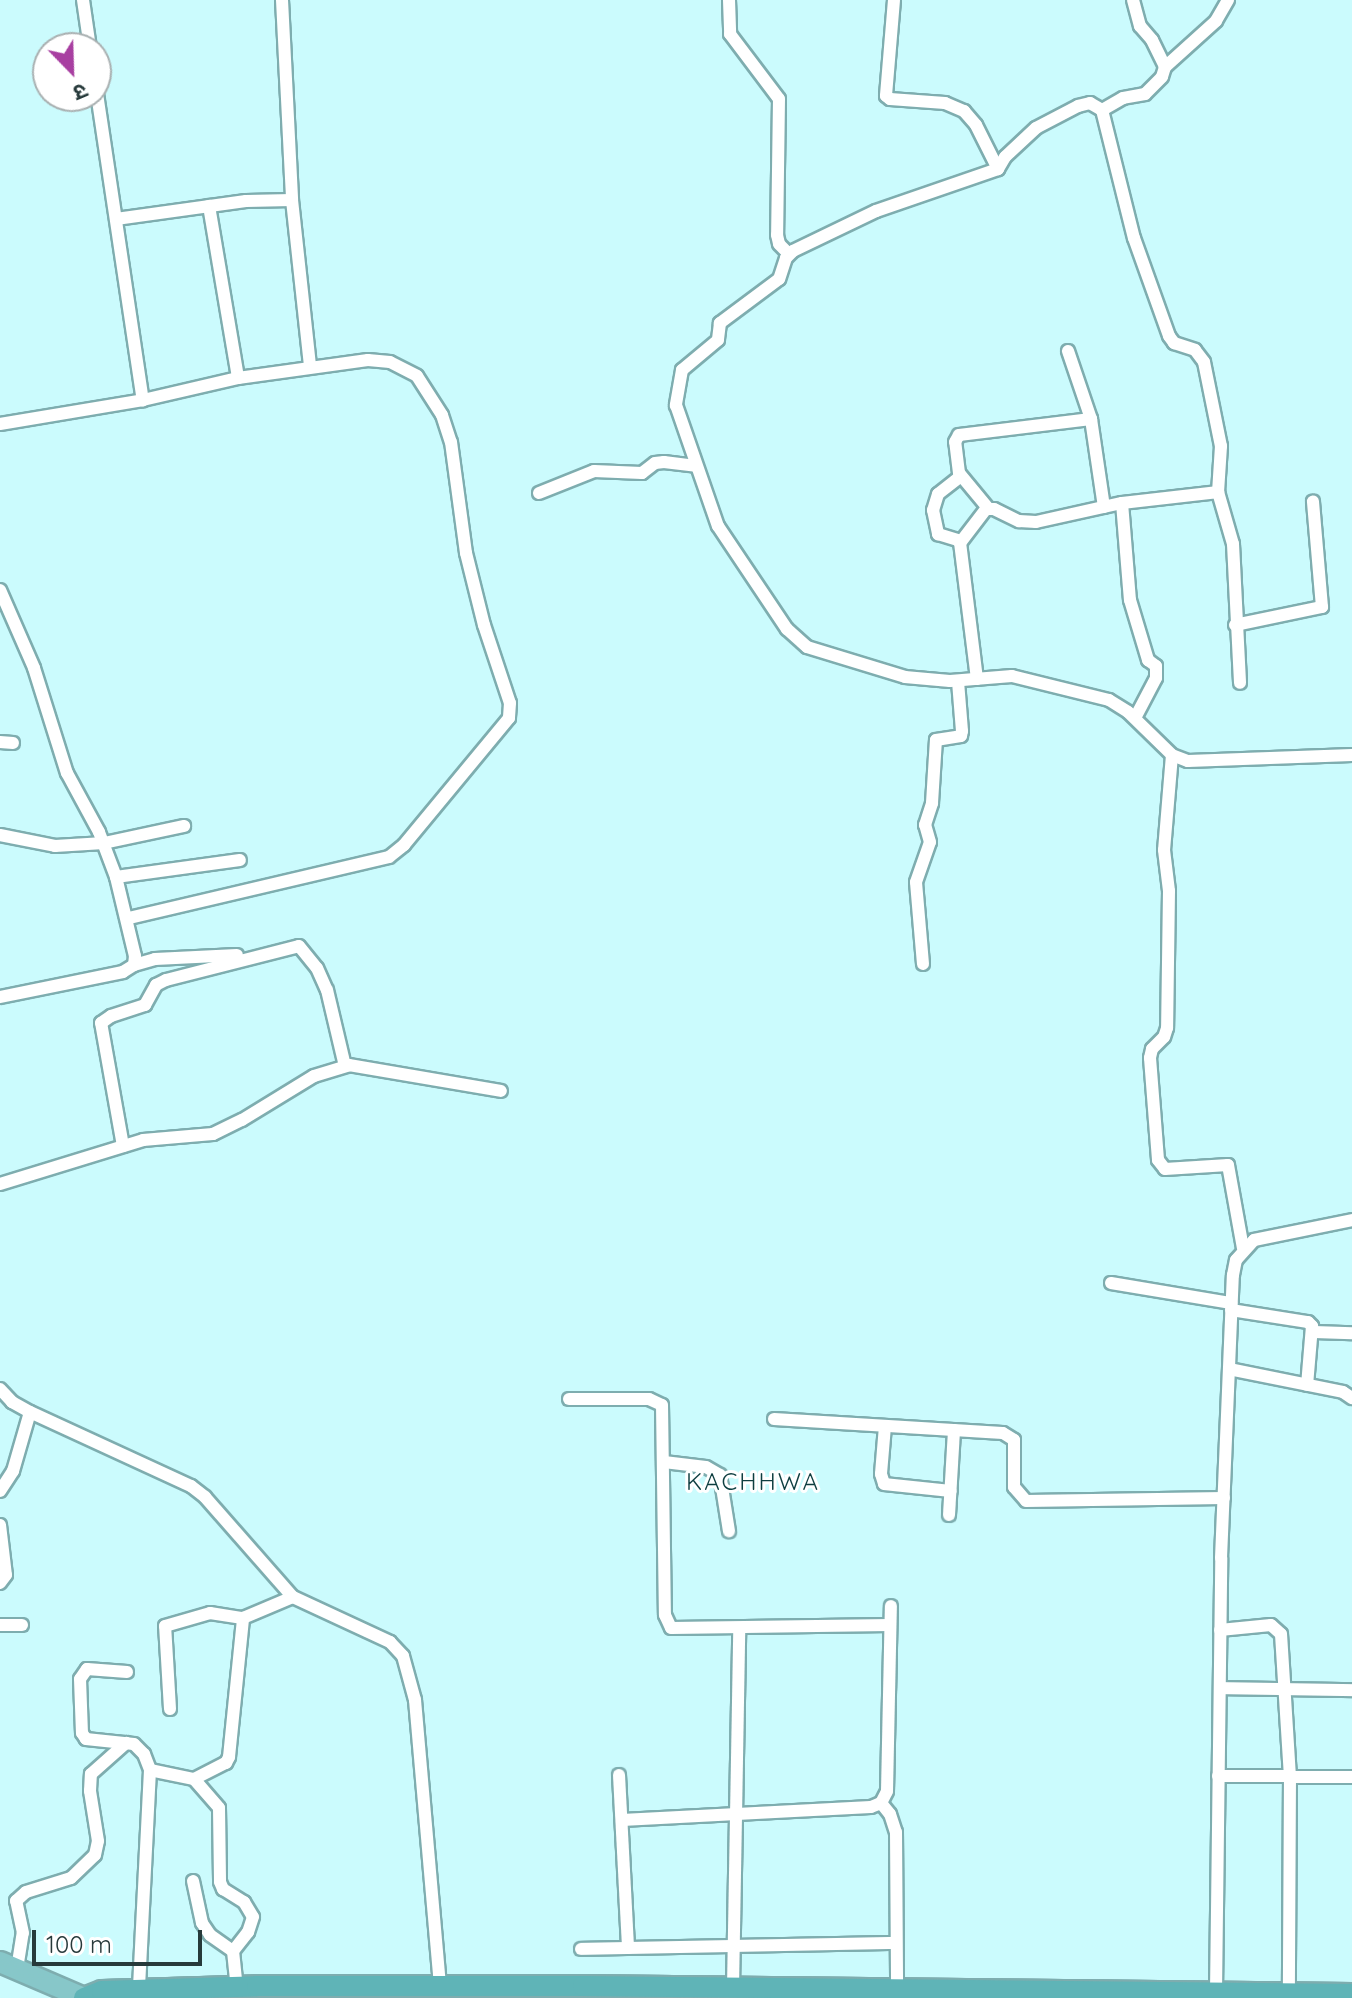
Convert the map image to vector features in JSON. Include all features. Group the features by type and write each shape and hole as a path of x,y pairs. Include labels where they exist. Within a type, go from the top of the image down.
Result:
{"highway":[{"path":"84,1998 102,1991 237,1987 1352,1994"}],"main road":[{"path":"9,1966 84,1998"}],"street":[{"path":"83,0 88,32"},
{"path":"282,0 292,200 310,367"},
{"path":"729,0 730,34 779,99 777,235 779,244 789,254"},
{"path":"894,0 886,96 893,100 945,103 964,111 976,125 998,169"},
{"path":"1133,0 1140,26 1152,40 1165,67"},
{"path":"1102,110 1123,98 1145,94 1162,77 1165,67 1209,29 1228,0"},
{"path":"1240,683 1233,544 1218,492 1221,446 1204,362 1195,350 1178,346 1169,336 1134,238 1113,144 1102,110 1090,103 1036,128 1005,157 998,169 876,211 789,254 779,279 720,323 718,340 682,370 676,405 718,526 797,639 820,653 905,677 958,681 1020,677 1109,700 1135,718 1172,755 1196,762 1352,755"},
{"path":"100,112 143,400"},
{"path":"116,219 209,206 292,200"},
{"path":"209,206 238,378"},
{"path":"1068,351 1091,419 1104,507"},
{"path":"0,424 143,400 238,378 368,360 390,362 417,376 431,394 451,442 466,553 484,625 510,703 510,715 404,845 389,857 129,918"},
{"path":"1091,419 963,433 955,442 961,476 988,508 1026,522 1122,503 1218,492"},
{"path":"539,493 594,471 642,473 664,462 696,466"},
{"path":"961,476 938,494 933,510 938,534 961,541"},
{"path":"1235,625 1322,607 1313,501"},
{"path":"1122,503 1130,600 1148,660 1156,666 1156,678 1135,718"},
{"path":"977,679 961,541 988,508"},
{"path":"0,590 34,668 67,773 104,843 129,918 134,965"},
{"path":"923,964 916,882 930,842 925,825 932,803 936,740 961,736 958,681"},
{"path":"1172,755 1164,850 1169,891 1167,1028 1164,1037 1152,1049 1150,1058 1158,1160 1165,1169 1228,1165 1243,1248"},
{"path":"0,835 55,846 104,843 184,826"},
{"path":"116,877 240,860"},
{"path":"123,1146 102,1021 149,1003 160,982 295,946 307,952 327,990 345,1066"},
{"path":"0,997 123,972 155,959 261,954"},
{"path":"0,1184 149,1139 213,1134 314,1076 345,1066 501,1091"},
{"path":"1216,1992 1220,1630 1231,1307 1236,1260 1243,1248 1270,1234 1352,1220"},
{"path":"1111,1283 1308,1322 1314,1332 1307,1385"},
{"path":"1314,1332 1352,1333"},
{"path":"1229,1369 1343,1392 1352,1398"},
{"path":"0,1389 12,1402 30,1412 198,1491 293,1597 390,1642 403,1656 410,1674 454,1990"},
{"path":"569,1399 657,1400 664,1413 667,1623 678,1629 890,1625"},
{"path":"0,1491 13,1471 30,1412"},
{"path":"774,1419 1010,1436 1015,1450 1014,1487 1026,1501 1224,1498"},
{"path":"885,1426 881,1474 884,1484 951,1491"},
{"path":"949,1515 954,1430"},
{"path":"664,1462 706,1467 720,1475 729,1531"},
{"path":"0,1525 6,1575 0,1583"},
{"path":"170,1709 165,1626 210,1613 243,1618 293,1597"},
{"path":"622,1820 871,1807 881,1803 887,1791 891,1606"},
{"path":"194,1779 226,1763 229,1757 243,1618"},
{"path":"0,1625 22,1625"},
{"path":"1220,1630 1271,1625 1279,1629 1290,1776 1289,1995"},
{"path":"733,1988 739,1628"},
{"path":"127,1672 87,1669 80,1679 82,1733 86,1739 139,1747 150,1770 139,1990"},
{"path":"1220,1688 1352,1690"},
{"path":"9,1966 23,1933 16,1901 26,1892 66,1882 95,1855 98,1841 90,1791 91,1774 126,1743"},
{"path":"150,1770 194,1779 214,1800 221,1814 220,1882 223,1889 244,1902 253,1917 248,1932 233,1951 237,1987"},
{"path":"619,1775 628,1948"},
{"path":"1218,1776 1352,1777"},
{"path":"881,1803 890,1814 896,1832 897,1989"},
{"path":"193,1881 205,1929 233,1951"},
{"path":"581,1949 896,1943"}],"district":[{"name":"KACHHWA","path":"753,1482"}]}
